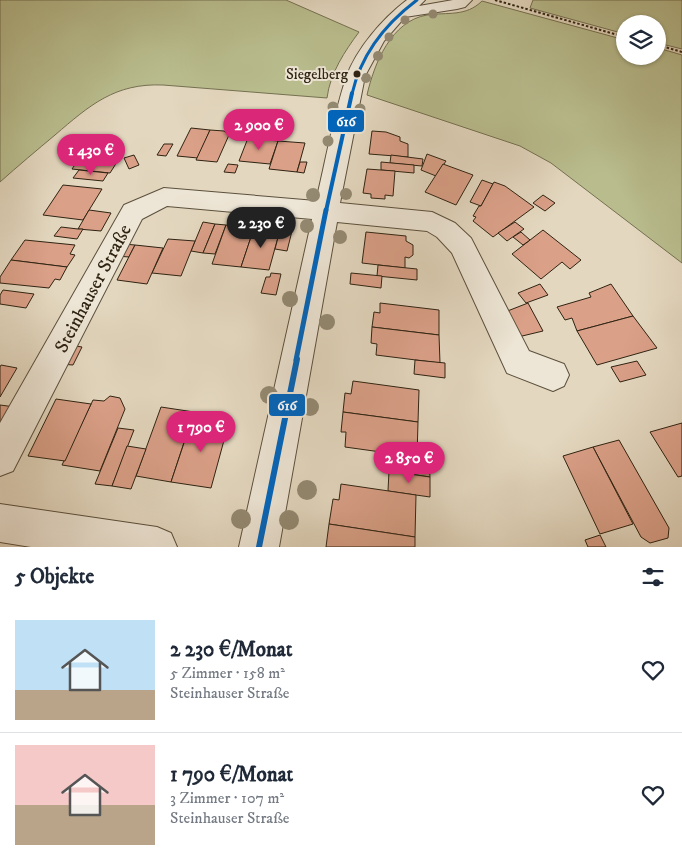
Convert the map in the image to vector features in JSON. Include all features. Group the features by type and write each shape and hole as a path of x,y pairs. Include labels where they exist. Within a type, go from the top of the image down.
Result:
{"street":[{"path":"259,547 326,211 356,76 376,38 408,7 421,9 445,8 460,4 464,0"},
{"name":"Steinhauser Straße","path":"0,458 133,212 164,197 432,222 446,230 462,246 518,362 553,375"},
{"path":"0,523 157,547"}],"path":[{"path":"495,0 616,34"},
{"path":"666,47 682,52"}],"green space":[{"path":"0,0 286,0 359,32 335,71 327,98 163,85 146,85 131,88 117,92 92,105 0,182"},
{"path":"533,0 682,0 682,49 666,45 666,15 616,15 616,32 530,8"},
{"path":"482,1 616,38 616,65 666,65 666,50 682,55 682,263 551,163 520,146 367,95 374,70 386,46 403,26 414,19 427,15 463,12"}],"building":[{"path":"191,128 210,130 198,158 177,156"},
{"path":"210,130 224,131 229,135 217,162 196,160"},
{"path":"372,131 386,132 400,137 400,141 408,144 408,157 369,154"},
{"path":"248,138 278,141 270,164 239,161"},
{"path":"278,141 305,143 297,172 269,169"},
{"path":"164,144 173,144 166,156 157,155"},
{"path":"87,147 124,151 110,173 72,169"},
{"path":"427,154 446,161 436,176 421,170"},
{"path":"134,155 139,165 129,169 124,158"},
{"path":"391,155 423,159 422,166 390,163"},
{"path":"300,162 307,162 304,173 297,172"},
{"path":"381,162 414,165 414,173 381,170"},
{"path":"228,164 238,165 235,173 224,172"},
{"path":"443,164 473,175 456,205 425,192"},
{"path":"367,169 395,171 393,196 385,195 385,199 371,198 371,194 363,193"},
{"path":"79,170 108,173 103,181 73,178"},
{"path":"482,180 493,184 481,206 470,202"},
{"path":"494,182 505,186 534,207 493,237 473,221 476,217 473,216 479,206 481,206"},
{"path":"63,185 102,189 83,220 43,215"},
{"path":"543,195 555,203 545,211 533,203"},
{"path":"89,210 111,213 101,231 78,229"},
{"path":"203,222 215,224 203,253 191,251"},
{"path":"515,222 524,229 507,241 498,233"},
{"path":"215,224 226,225 215,254 203,253"},
{"path":"226,225 254,228 241,267 212,264"},
{"path":"61,227 83,229 77,239 54,236"},
{"path":"254,228 280,230 269,270 241,267"},
{"path":"280,230 292,231 287,251 275,249"},
{"path":"543,230 581,260 570,269 562,262 541,279 512,254"},
{"path":"366,232 406,236 406,241 413,245 413,255 409,258 405,257 405,268 362,263"},
{"path":"521,232 530,240 523,245 513,237"},
{"path":"168,239 195,241 181,276 152,273"},
{"path":"25,240 75,245 70,254 75,255 67,267 11,260"},
{"path":"123,244 135,245 129,257 117,256"},
{"path":"135,245 163,248 147,284 117,280"},
{"path":"11,260 67,267 60,280 55,279 49,288 0,283 0,277"},
{"path":"378,265 417,269 417,280 377,276"},
{"path":"271,273 281,274 276,295 261,293 266,277 270,277"},
{"path":"351,273 382,276 381,288 350,284"},
{"path":"540,284 548,295 526,303 518,293"},
{"path":"611,284 633,316 577,331 572,318 565,320 557,307 591,297 589,293"},
{"path":"3,290 34,294 26,308 0,304 0,295"},
{"path":"380,303 439,310 439,335 372,327 374,312 380,313"},
{"path":"528,303 543,331 518,337 505,312"},
{"path":"633,316 657,348 597,365 577,331"},
{"path":"372,327 439,335 440,363 376,355 377,344 371,343"},
{"path":"70,345 82,347 73,365 60,364"},
{"path":"415,360 445,363 445,378 414,374"},
{"path":"637,361 646,375 620,382 611,367"},
{"path":"1,365 17,368 0,397 0,367"},
{"path":"353,381 419,390 418,422 343,412 345,393 351,394"},
{"path":"110,396 120,398 125,409 100,471 62,465 93,400 104,401"},
{"path":"56,399 91,404 65,461 28,456"},
{"path":"0,405 15,407 0,434"},
{"path":"161,407 194,412 171,482 136,476"},
{"path":"343,412 418,422 417,457 345,447 346,432 341,432"},
{"path":"193,416 229,422 211,488 171,482"},
{"path":"682,423 682,476 678,477 650,432"},
{"path":"118,428 134,430 112,486 95,484"},
{"path":"619,440 669,528 668,538 650,543 641,537 593,447"},
{"path":"127,446 146,449 131,489 112,486"},
{"path":"593,447 633,524 600,534 563,456"},
{"path":"391,453 429,459 430,477 389,471"},
{"path":"389,471 430,477 430,497 388,491"},
{"path":"341,484 416,495 415,537 329,524 333,499 339,500"},
{"path":"329,524 415,537 415,547 326,547"},
{"path":"600,535 606,547 588,547 585,540"}],"transit line":[{"name":"616","path":"259,547 326,211 356,76 376,39 400,13 417,0"}],"place":[{"name":"Siegelberg","path":"357,74"}]}
